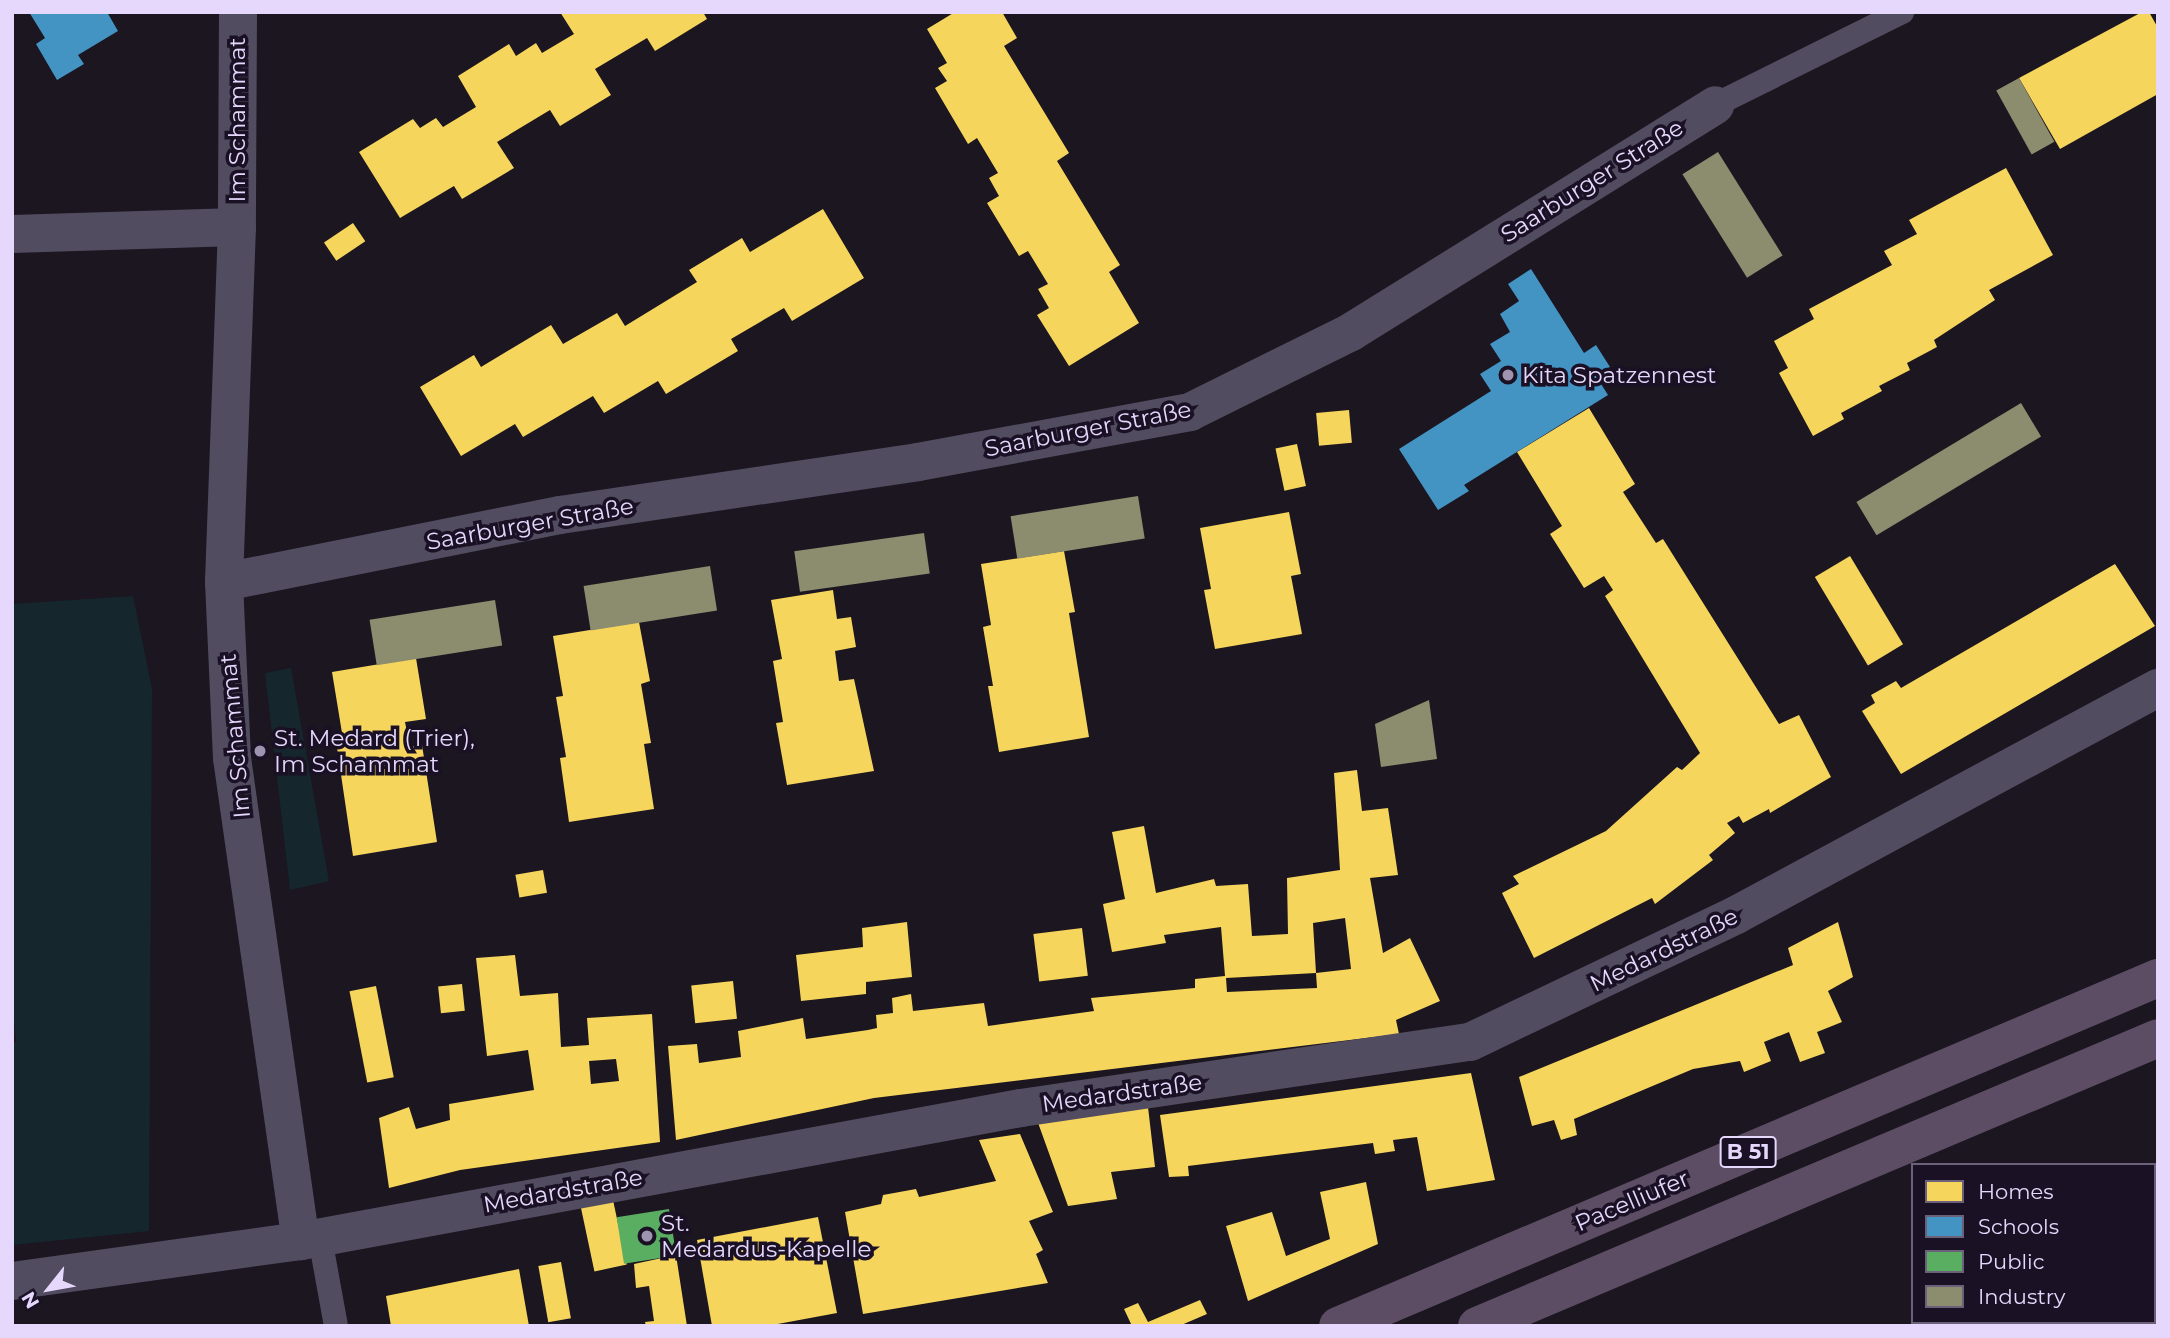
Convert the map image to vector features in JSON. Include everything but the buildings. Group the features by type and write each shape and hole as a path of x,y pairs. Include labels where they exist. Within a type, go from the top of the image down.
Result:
{"main road":[{"name":"Pacelliufer","path":"1338,1326 2158,978"},
{"name":"B 51","path":"1477,1326 2158,1038"}],"street":[{"name":"Im Schammat","path":"238,12 237,227 224,582 233,758 311,1240"},
{"name":"Saarburger Straße","path":"224,582 559,515 918,462 1190,412 1351,332 1715,106"},
{"name":"Im Schammat","path":"12,234 237,227"},
{"name":"Medardstraße","path":"12,1281 311,1240 1021,1108 1470,1042 1736,915 2158,688"}],"lane":[{"name":"Saarburger Straße","path":"1715,106 1902,12"},
{"path":"311,1240 336,1326"}],"shaded area":[{"path":"133,596 152,689 149,1231 12,1245 12,1043 16,1042 12,1000 12,604"},
{"path":"291,668 329,881 290,890 265,673"}],"place":[{"name":"Kita Spatzennest","path":"1508,375"},
{"name":"St. Medard (Trier), Im Schammat","path":"260,751"},
{"name":"St. Medardus-Kapelle","path":"647,1236"}]}
